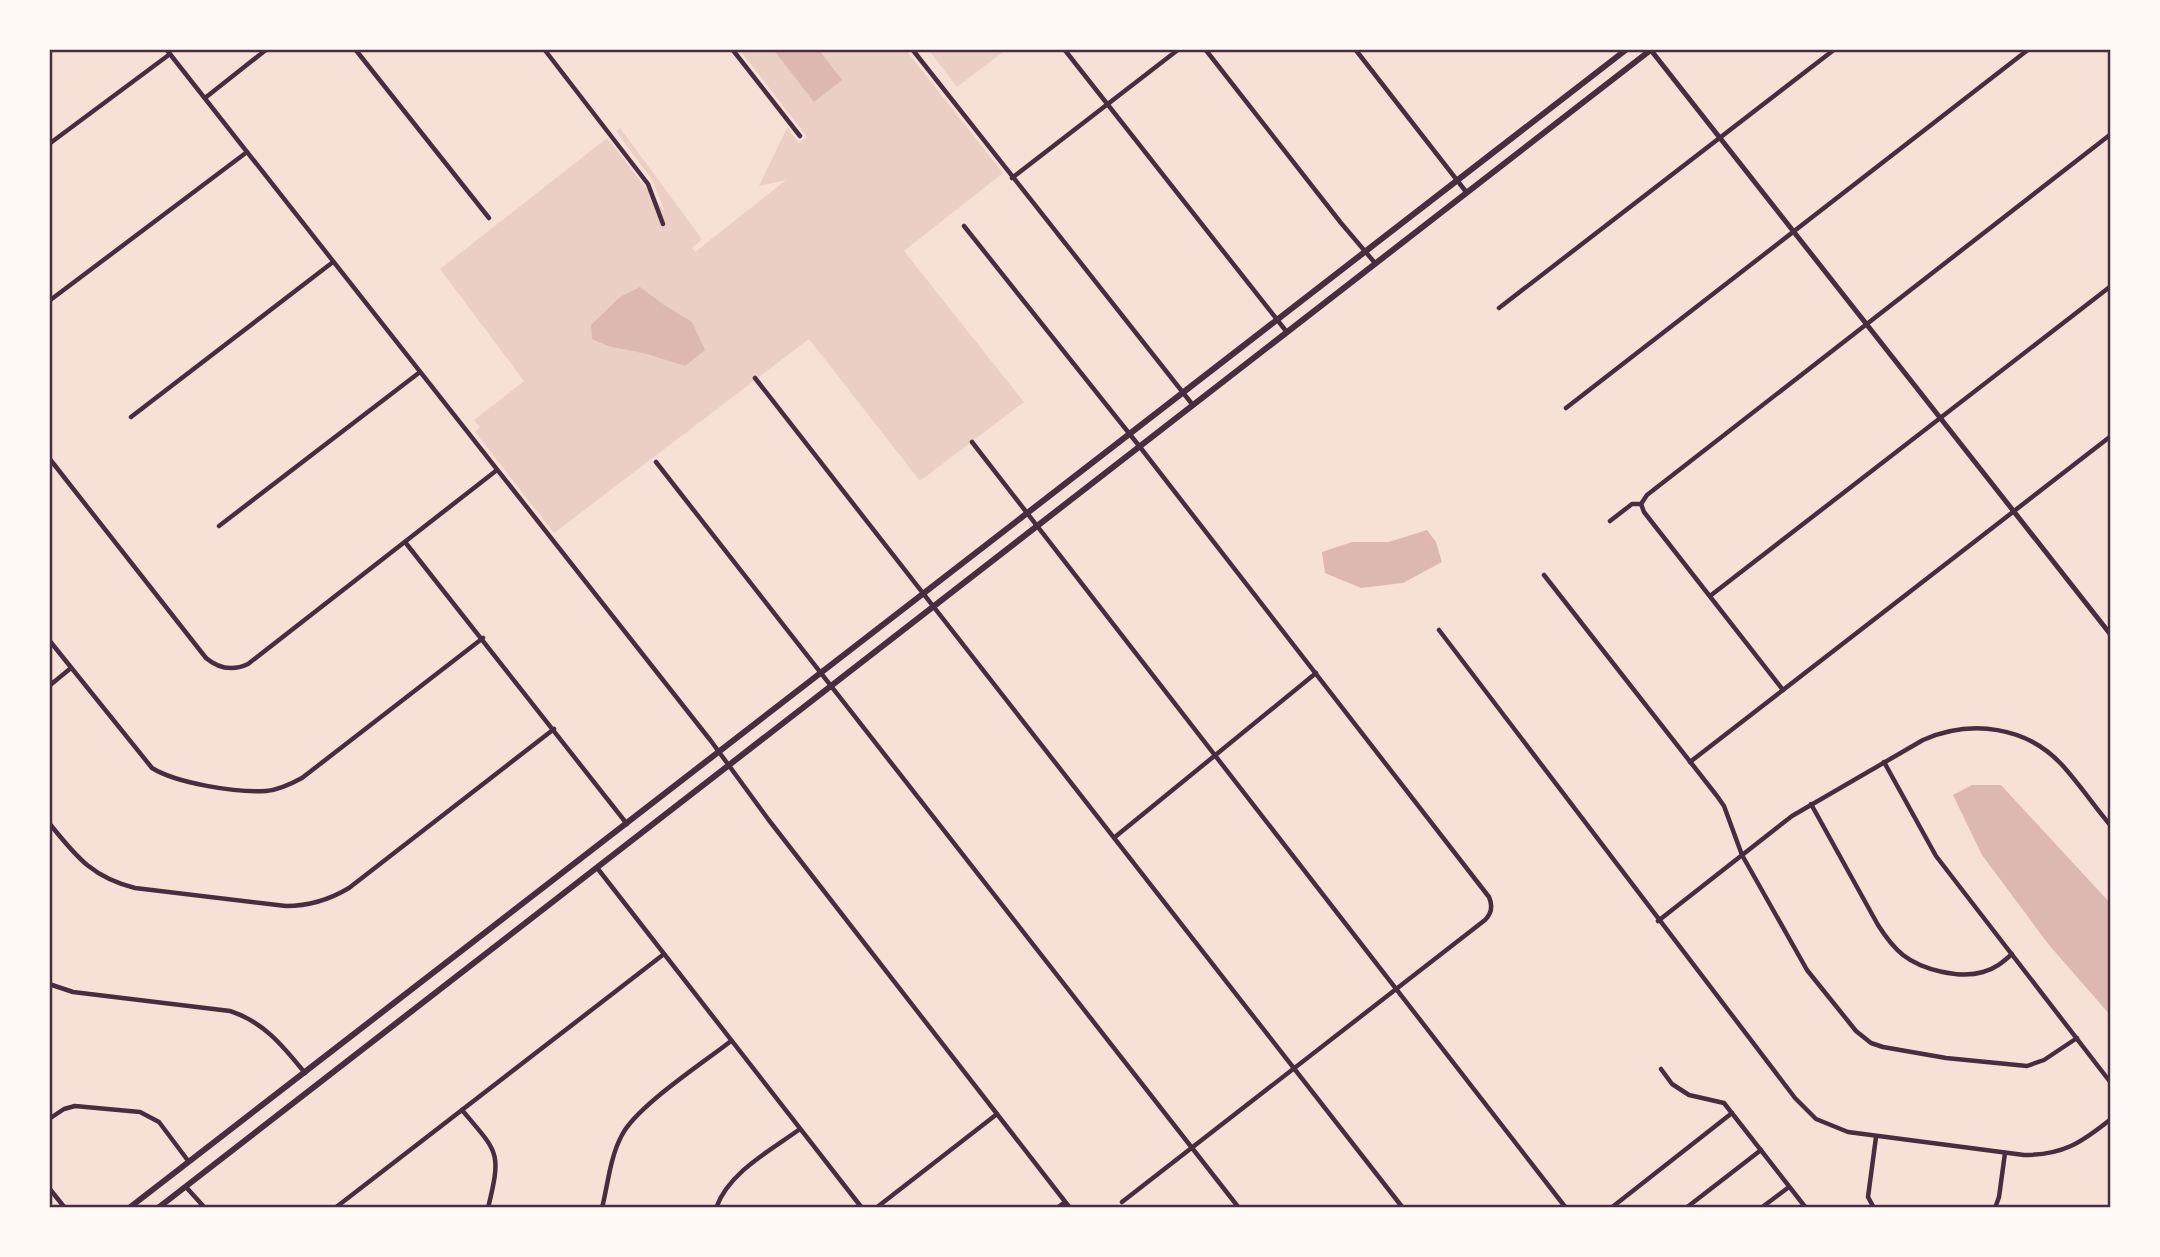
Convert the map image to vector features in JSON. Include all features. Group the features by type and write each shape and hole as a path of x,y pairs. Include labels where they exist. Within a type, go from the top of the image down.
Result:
{"main road":[{"path":"129,1208 1627,49"},
{"path":"158,1208 1651,49"}],"street":[{"path":"205,98 267,49"},
{"path":"355,49 489,218"},
{"path":"544,49 648,184 663,224"},
{"path":"732,49 800,136"},
{"path":"912,49 1192,404"},
{"path":"1064,49 1286,331"},
{"path":"1012,178 1179,49"},
{"path":"1205,49 1375,263"},
{"path":"1355,49 1467,193"},
{"path":"1651,49 2111,635"},
{"path":"1499,308 1835,49"},
{"path":"1566,408 2029,49"},
{"path":"49,144 168,51 719,752 1070,1208"},
{"path":"1641,504 1647,495 2111,134"},
{"path":"49,301 247,152"},
{"path":"964,226 1130,434 1489,897 1491,911 1485,920 1122,1202"},
{"path":"131,417 333,262"},
{"path":"1710,596 2111,286"},
{"path":"219,527 420,372"},
{"path":"755,378 1404,1208"},
{"path":"1690,762 2111,436"},
{"path":"972,442 1566,1208"},
{"path":"49,458 206,658 224,668 248,664 497,470"},
{"path":"656,462 1239,1208"},
{"path":"1610,521 1632,504 1641,504"},
{"path":"1641,504 1644,512 1783,690"},
{"path":"405,542 627,824"},
{"path":"1544,575 1724,806 1742,855 1807,970 1856,1031 1871,1043 1882,1047 2017,1066 2044,1060 2077,1038"},
{"path":"1439,630 1658,921 1802,1107 1816,1119 1839,1130 1876,1137 2041,1155 2057,1152 2085,1139 2111,1119"},
{"path":"49,640 152,768 184,782 265,791 285,787 302,778 483,638"},
{"path":"49,686 71,668"},
{"path":"1115,838 1316,673"},
{"path":"1658,921 1792,816 1923,740 1944,732 1975,727 2008,732 2037,744 2057,760 2111,827"},
{"path":"49,823 79,860 118,884 286,906 308,904 336,896 349,888 554,729"},
{"path":"1884,762 1936,856 2111,1083"},
{"path":"1811,804 1878,925 1904,956 1935,969 1975,974 1992,969 2012,954"},
{"path":"598,869 862,1208"},
{"path":"335,1208 664,954"},
{"path":"49,984 73,992 241,1014 271,1034 305,1073"},
{"path":"602,1208 615,1152 626,1127 641,1112 732,1041"},
{"path":"1661,1069 1681,1091 1698,1098 1724,1103 1806,1208"},
{"path":"49,1119 64,1109 75,1106 140,1112 159,1122 189,1162"},
{"path":"462,1110 488,1141 496,1159 496,1175 488,1208"},
{"path":"1611,1208 1732,1113"},
{"path":"876,1208 997,1115"},
{"path":"716,1208 722,1194 736,1177 800,1129"},
{"path":"1874,1208 1868,1197 1876,1137"},
{"path":"1686,1208 1760,1150"},
{"path":"1995,1208 2005,1153"},
{"path":"186,1186 205,1208"},
{"path":"1762,1208 1789,1186"},
{"path":"49,1188 65,1208"},
{"path":"1057,1208 1065,1202"}],"shaded area":[{"path":"739,49 905,49 1003,173 904,251 1024,402 920,481 809,339 554,533 475,432 480,427 474,420 524,381 440,269 607,138 665,212 653,181 616,131 620,128 702,239 692,248 695,252 786,180 759,186 787,128 799,143 807,137"},
{"path":"773,49 818,49 842,80 814,102"},
{"path":"928,49 1007,49 957,87"},
{"path":"640,287 692,322 705,350 685,366 608,346 592,339 591,325 620,297"},
{"path":"1427,530 1436,542 1442,562 1403,583 1361,588 1325,573 1322,552 1352,542 1389,542"},
{"path":"1972,785 2001,785 2111,904 2111,1016 2049,945 1982,855 1953,795"}]}
